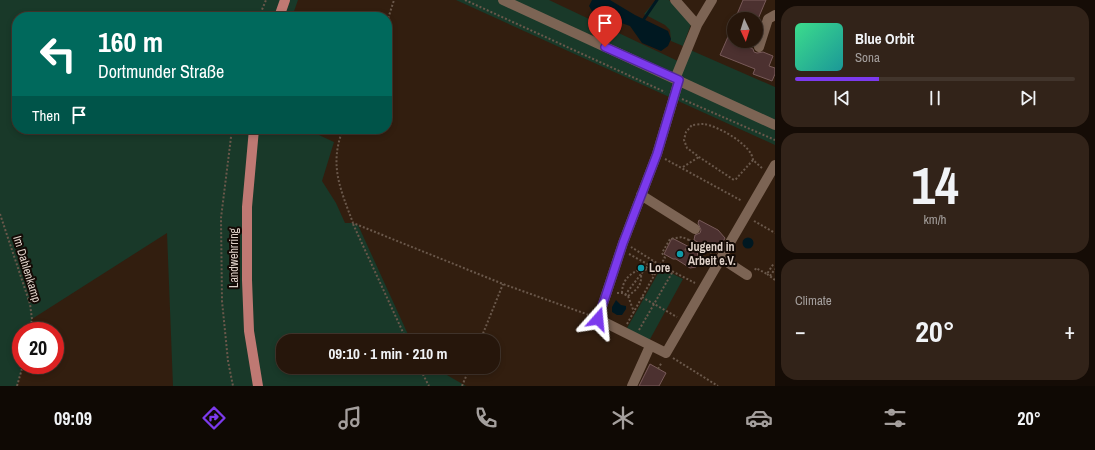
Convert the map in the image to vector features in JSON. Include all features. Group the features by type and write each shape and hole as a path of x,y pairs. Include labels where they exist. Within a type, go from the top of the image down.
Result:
{"main road":[{"path":"281,12 285,0"},
{"name":"Landwehrring","path":"254,134 247,207 247,280 249,331 258,386"}],"street":[{"path":"503,0 522,4 775,126"},
{"path":"675,0 697,25"},
{"path":"712,0 697,25 677,80 675,96 657,154 641,195 627,245 606,294 598,319 666,353 775,165"},
{"path":"763,35 768,19 775,15"},
{"path":"641,195 695,229"},
{"path":"718,262 750,274"},
{"path":"632,386 650,346"}],"path":[{"path":"261,12 266,0"},
{"path":"390,12 394,0"},
{"path":"465,0 775,140"},
{"path":"753,160 736,180 734,180 687,148 684,140 686,132 692,125 704,124 730,135 745,146 753,156 753,160 769,175"},
{"path":"231,134 221,218 222,301 228,361 233,386"},
{"path":"341,134 338,141 336,160 338,184 353,223 403,334"},
{"path":"657,154 751,206"},
{"path":"682,167 699,157"},
{"name":"Im Dahlenkamp","path":"0,214 30,304 32,322"},
{"path":"750,227 754,220 775,233"},
{"path":"353,223 503,284 598,319"},
{"path":"689,240 695,229"},
{"path":"623,332 665,258 662,253 670,239 682,237 689,240 716,256 718,262"},
{"path":"627,245 660,265 704,288"},
{"path":"627,245 628,254 649,265"},
{"path":"685,250 689,247 696,252 703,252 704,249"},
{"path":"627,295 644,270 654,261"},
{"path":"768,275 774,263"},
{"path":"750,274 756,268 775,280"},
{"path":"768,275 775,269"},
{"path":"622,293 624,283 630,274 644,270 654,275"},
{"path":"635,338 673,271"},
{"path":"627,295 639,287 642,279 641,274"},
{"path":"483,334 503,284"},
{"path":"606,294 622,293 627,295 634,312"},
{"path":"642,297 684,321"},
{"path":"666,353 718,386"},
{"path":"17,386 20,374"},
{"path":"423,374 429,386"},
{"path":"462,386 467,374"}],"green space":[{"path":"0,0 298,0 294,12 12,12 12,134 317,134 334,142 322,181 336,203 345,223 353,223 358,225 408,334 276,334 276,374 445,374 466,386 173,386 167,233 32,319 32,322 12,322 12,374 20,374 17,386 0,386"},
{"path":"456,0 549,0 682,63 688,49 775,87 775,145"},
{"path":"656,0 669,0 691,24 683,46 671,41 670,30 665,25 644,14"},
{"path":"661,268 683,279 649,341 627,328"}],"water":[{"path":"592,0 610,0 635,15 668,31 671,39 668,46 661,51 642,43 630,26 593,13 589,6"},
{"path":"748,237 752,239 754,243 752,247 748,249 744,247 742,243 744,239"},
{"path":"616,300 621,305 626,306 626,309 622,315 617,315 612,312 612,307"}],"building":[{"path":"743,0 766,0 761,12 738,12"},
{"path":"727,39 727,48 751,48 754,52 763,52 773,56 769,66 775,68 775,74 772,81 753,74 755,69 720,55"},
{"path":"699,220 718,230 725,238 717,253 694,240 695,235 700,233 701,230 698,223"},
{"name":"Jugend in Arbeit e.V.","path":"672,238 697,251 699,262 696,267 690,268 676,259 664,254"},
{"path":"650,364 666,373 659,386 639,386"}],"waterway":[{"path":"644,19 657,0"}],"place":[{"name":"Jugend in Arbeit e.V.","path":"680,254"},
{"name":"Lore","path":"641,268"}],"route":[{"path":"598,319 623,243 657,154 679,80 605,47"}]}
